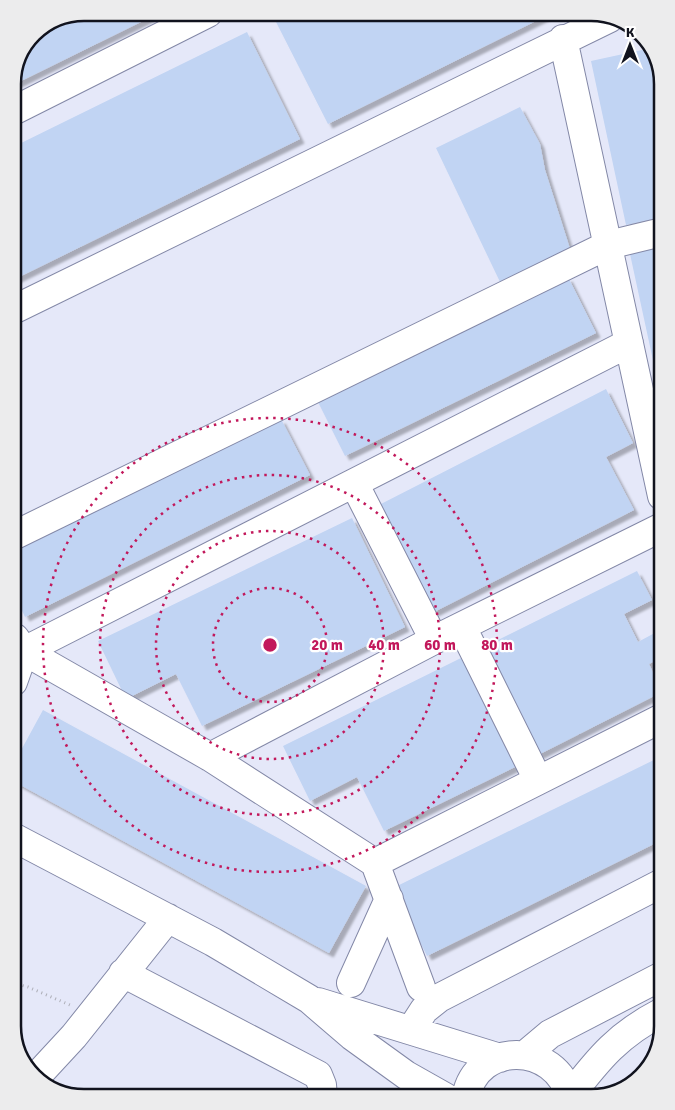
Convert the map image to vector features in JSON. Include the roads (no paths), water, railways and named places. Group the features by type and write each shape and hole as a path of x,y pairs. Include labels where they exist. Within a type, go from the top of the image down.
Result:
{"street":[{"path":"21,107 190,21"},
{"path":"21,306 602,22"},
{"path":"564,39 654,459"},
{"path":"21,532 608,245 654,234"},
{"path":"21,642 354,483 629,343"},
{"path":"354,483 434,640"},
{"path":"210,757 434,640 654,531"},
{"path":"462,627 538,780"},
{"path":"21,645 210,757 375,863 420,987"},
{"path":"375,863 654,722"},
{"path":"21,842 213,942 310,999 352,1036 406,1075 429,1089"},
{"path":"411,1030 424,1010 438,998 654,886"},
{"path":"351,983 389,899"},
{"path":"41,1071 74,1036 168,918"},
{"path":"123,973 318,1075 322,1089"},
{"path":"469,1089 478,1072 488,1064 512,1056 654,980"},
{"path":"310,999 411,1030 512,1056 537,1058 553,1069 567,1089"},
{"path":"576,1089 607,1050 639,1024 654,1016"}]}
